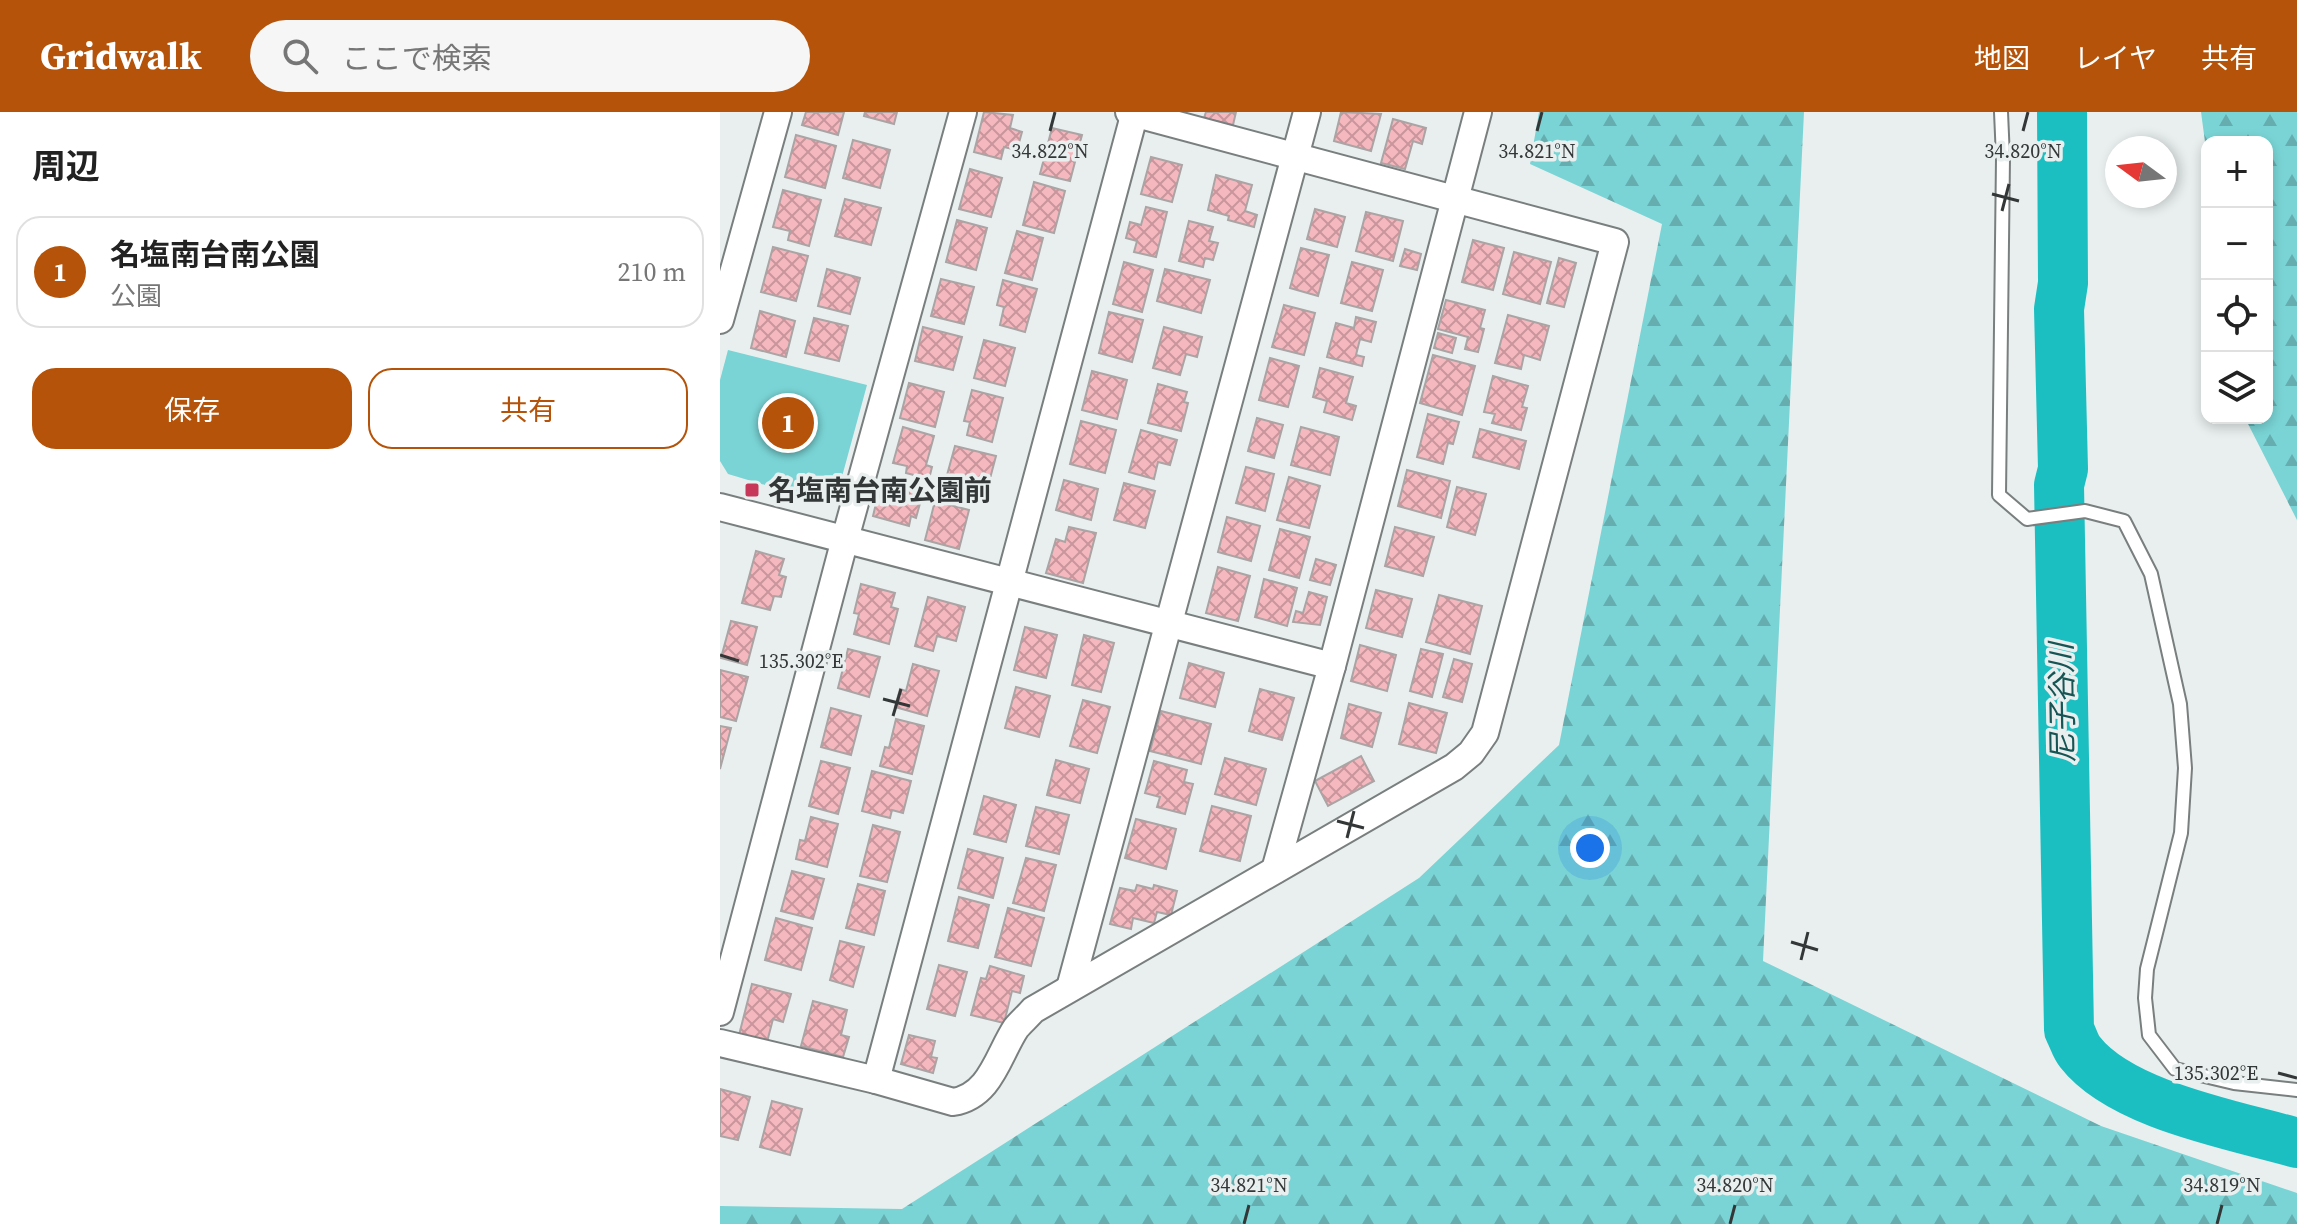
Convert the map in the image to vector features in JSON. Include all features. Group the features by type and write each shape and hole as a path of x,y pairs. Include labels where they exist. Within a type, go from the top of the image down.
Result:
{"street":[{"path":"720,320 778,112"},
{"path":"720,1012 845,539 963,112"},
{"path":"1070,988 1307,112"},
{"path":"1275,870 1478,112"},
{"path":"720,1043 876,1080 953,1102 966,1100 976,1094 991,1076 1017,1027 1033,1010 1454,767 1471,753 1485,733 1493,711 1615,242 1133,113 876,1080"},
{"path":"720,507 1332,666"}],"lane":[{"path":"2001,112 1999,495 2027,519 2085,511 2124,521 2151,574 2180,704 2185,768 2181,833 2147,969 2145,998 2149,1035 2175,1069 2234,1083 2297,1090"}],"green space":[{"path":"1539,112 1804,112 1763,961 2101,1126 2297,1193 2297,1224 720,1224 720,1206 902,1209 1419,878 1559,745 1662,224 1530,164"},
{"path":"2201,112 2297,112 2297,520 2248,424 2273,424 2273,136 2204,136"},
{"path":"728,350 867,385 837,495 826,503 728,474 720,461 720,380"}],"building":[{"path":"806,112 844,112 838,135 802,125"},
{"path":"865,112 897,112 894,124 864,116"},
{"path":"984,112 1013,115 1010,128 1022,132 1017,150 1004,147 1001,159 974,152"},
{"path":"1206,112 1236,112 1233,125 1204,118"},
{"path":"1341,112 1381,114 1371,151 1334,141"},
{"path":"1393,119 1426,128 1422,144 1413,141 1405,169 1381,163"},
{"path":"1052,128 1082,135 1070,181 1040,174"},
{"path":"796,135 836,146 825,188 785,177"},
{"path":"853,140 890,150 880,188 843,178"},
{"path":"1151,157 1182,165 1172,202 1141,194"},
{"path":"970,169 1002,178 991,217 959,209"},
{"path":"1216,175 1252,185 1245,211 1257,215 1254,227 1228,220 1229,216 1208,210"},
{"path":"1034,182 1065,191 1054,233 1023,225"},
{"path":"783,190 821,200 809,246 788,240 790,231 773,227"},
{"path":"845,199 881,208 871,245 835,236"},
{"path":"1146,207 1167,212 1156,257 1134,252 1137,241 1126,238 1130,222 1141,225"},
{"path":"1315,209 1345,217 1337,247 1307,239"},
{"path":"1366,212 1403,221 1393,261 1356,251"},
{"path":"957,220 987,228 976,270 946,262"},
{"path":"1189,221 1213,227 1209,241 1218,243 1213,260 1205,258 1203,267 1179,261"},
{"path":"1017,231 1043,238 1032,280 1005,273"},
{"path":"1473,240 1504,248 1493,290 1462,282"},
{"path":"773,247 808,256 796,301 761,292"},
{"path":"1301,248 1329,255 1318,296 1290,288"},
{"path":"1405,249 1421,254 1417,270 1400,266"},
{"path":"1514,252 1551,262 1540,304 1503,294"},
{"path":"1559,258 1576,263 1564,307 1547,303"},
{"path":"1124,262 1153,270 1142,312 1113,304"},
{"path":"1352,262 1383,270 1372,311 1341,303"},
{"path":"827,269 860,278 850,314 818,306"},
{"path":"1165,269 1210,280 1201,313 1157,301"},
{"path":"941,279 974,287 964,324 931,316"},
{"path":"1003,280 1037,289 1025,332 1000,325 1004,307 997,305"},
{"path":"1446,300 1485,310 1478,352 1465,349 1468,337 1438,329"},
{"path":"1284,305 1315,313 1304,355 1272,347"},
{"path":"760,311 795,321 786,357 751,348"},
{"path":"1109,312 1143,320 1132,362 1099,353"},
{"path":"1508,315 1549,326 1540,360 1524,355 1521,369 1495,363"},
{"path":"1356,317 1376,322 1371,342 1360,339 1356,355 1364,357 1362,366 1327,357 1336,323 1354,328"},
{"path":"814,318 848,326 839,361 805,353"},
{"path":"923,327 962,337 953,370 915,361"},
{"path":"1164,327 1202,337 1197,357 1186,354 1180,375 1153,368"},
{"path":"1438,333 1456,338 1452,353 1434,348"},
{"path":"984,340 1015,348 1005,386 974,378"},
{"path":"1433,355 1475,366 1462,415 1420,403"},
{"path":"1270,358 1299,366 1288,407 1259,400"},
{"path":"1320,368 1353,377 1346,403 1356,406 1352,420 1324,412 1327,401 1313,397"},
{"path":"1092,371 1127,380 1117,419 1082,410"},
{"path":"1493,376 1528,386 1522,407 1527,408 1521,430 1492,423 1495,414 1484,412"},
{"path":"909,383 944,392 935,427 900,418"},
{"path":"1158,384 1187,392 1184,402 1188,403 1181,431 1148,423"},
{"path":"972,390 1003,398 992,442 967,435 970,422 964,421"},
{"path":"1428,414 1459,422 1453,444 1448,443 1443,464 1417,457"},
{"path":"1257,418 1283,425 1274,458 1248,451"},
{"path":"1081,421 1116,430 1105,473 1070,464"},
{"path":"903,427 934,436 926,465 932,467 929,479 906,473 907,466 893,463"},
{"path":"1301,427 1339,437 1330,475 1291,465"},
{"path":"1480,429 1526,441 1519,469 1473,457"},
{"path":"1141,430 1177,440 1170,465 1158,462 1154,479 1129,472"},
{"path":"955,446 996,456 988,486 975,483 973,491 957,487 959,478 947,475"},
{"path":"1246,467 1274,474 1265,511 1236,503"},
{"path":"1407,470 1450,481 1441,518 1398,506"},
{"path":"1289,477 1320,486 1309,528 1277,520"},
{"path":"1064,480 1098,489 1091,520 1056,510"},
{"path":"881,483 922,496 916,518 911,516 909,526 873,516"},
{"path":"1124,483 1155,491 1145,528 1114,520"},
{"path":"1457,487 1486,494 1475,535 1447,527"},
{"path":"935,501 969,510 959,549 925,540"},
{"path":"1227,517 1260,526 1251,561 1218,552"},
{"path":"1069,527 1096,533 1083,583 1046,573 1056,539 1065,542"},
{"path":"1395,527 1434,537 1423,576 1385,566"},
{"path":"1280,529 1310,537 1299,578 1269,570"},
{"path":"756,551 784,559 779,575 786,577 781,597 774,596 770,610 742,603"},
{"path":"1316,559 1336,565 1330,585 1310,580"},
{"path":"1218,567 1250,576 1238,621 1206,613"},
{"path":"1264,579 1297,588 1287,626 1255,617"},
{"path":"861,584 895,593 891,607 898,609 889,644 854,634 859,614 854,613"},
{"path":"1376,590 1412,599 1402,637 1366,628"},
{"path":"1309,592 1327,597 1320,625 1293,622 1296,611 1303,613"},
{"path":"1439,595 1482,606 1470,654 1426,642"},
{"path":"928,597 965,607 956,641 937,636 933,651 915,646"},
{"path":"731,621 757,627 747,665 721,658"},
{"path":"1025,627 1057,635 1046,678 1014,670"},
{"path":"1084,635 1114,643 1101,692 1072,685"},
{"path":"1360,645 1396,655 1387,691 1351,681"},
{"path":"848,649 880,657 869,697 838,688"},
{"path":"1421,649 1443,654 1432,697 1410,691"},
{"path":"1454,659 1472,664 1462,702 1443,697"},
{"path":"1189,663 1224,673 1215,707 1180,698"},
{"path":"913,664 939,671 927,716 895,707 900,689 906,691"},
{"path":"720,670 748,677 736,721 720,717"},
{"path":"1016,687 1050,696 1039,737 1005,728"},
{"path":"1260,689 1294,698 1282,740 1249,731"},
{"path":"1083,700 1110,707 1097,753 1070,746"},
{"path":"1409,703 1447,713 1436,753 1399,744"},
{"path":"1349,704 1381,713 1372,747 1341,738"},
{"path":"831,708 861,716 851,755 821,747"},
{"path":"1161,711 1211,724 1201,764 1150,751"},
{"path":"896,719 924,726 912,774 880,766 885,747 889,748"},
{"path":"720,726 731,728 720,769"},
{"path":"1361,756 1374,781 1328,806 1315,781"},
{"path":"1225,758 1266,769 1256,805 1215,794"},
{"path":"1056,760 1089,769 1080,803 1047,795"},
{"path":"821,761 850,768 838,814 809,806"},
{"path":"1154,761 1187,770 1184,782 1193,784 1185,814 1157,807 1160,797 1145,793"},
{"path":"872,771 911,781 903,813 892,810 890,818 862,811"},
{"path":"984,796 1016,805 1006,842 974,834"},
{"path":"1212,806 1251,816 1240,861 1200,851"},
{"path":"1036,807 1069,815 1059,854 1026,846"},
{"path":"811,817 838,824 827,867 796,859 800,840 805,841"},
{"path":"1136,819 1176,829 1166,869 1125,858"},
{"path":"873,825 900,832 887,882 860,876"},
{"path":"968,849 1003,858 993,898 958,888"},
{"path":"1026,858 1056,865 1044,911 1013,903"},
{"path":"792,871 824,879 813,919 781,911"},
{"path":"858,884 885,891 874,935 846,928"},
{"path":"1137,885 1153,889 1154,885 1177,891 1171,915 1157,912 1154,923 1133,918 1131,929 1110,924 1120,888 1135,891"},
{"path":"959,897 989,905 978,948 948,941"},
{"path":"1008,908 1044,918 1031,966 995,957"},
{"path":"776,918 812,928 801,970 765,960"},
{"path":"840,941 864,947 853,987 830,980"},
{"path":"939,965 967,972 955,1016 927,1009"},
{"path":"990,966 1024,976 1020,993 1012,991 1004,1023 971,1015 981,978 986,979"},
{"path":"752,984 791,994 783,1022 773,1019 767,1042 739,1035"},
{"path":"813,1001 847,1010 841,1035 849,1037 843,1057 801,1046"},
{"path":"909,1035 935,1041 931,1057 937,1058 933,1073 901,1064"},
{"path":"720,1089 750,1097 738,1140 720,1136"},
{"path":"772,1101 802,1109 790,1155 760,1147"}],"waterway":[{"name":"尼子谷川","path":"2062,112 2063,283 2059,309 2063,469 2059,485 2069,1030 2080,1052 2122,1086 2180,1111 2297,1143"}],"place":[{"name":"名塩南台南公園","path":"788,423"},
{"name":"名塩南台南公園前","path":"752,490"}]}
